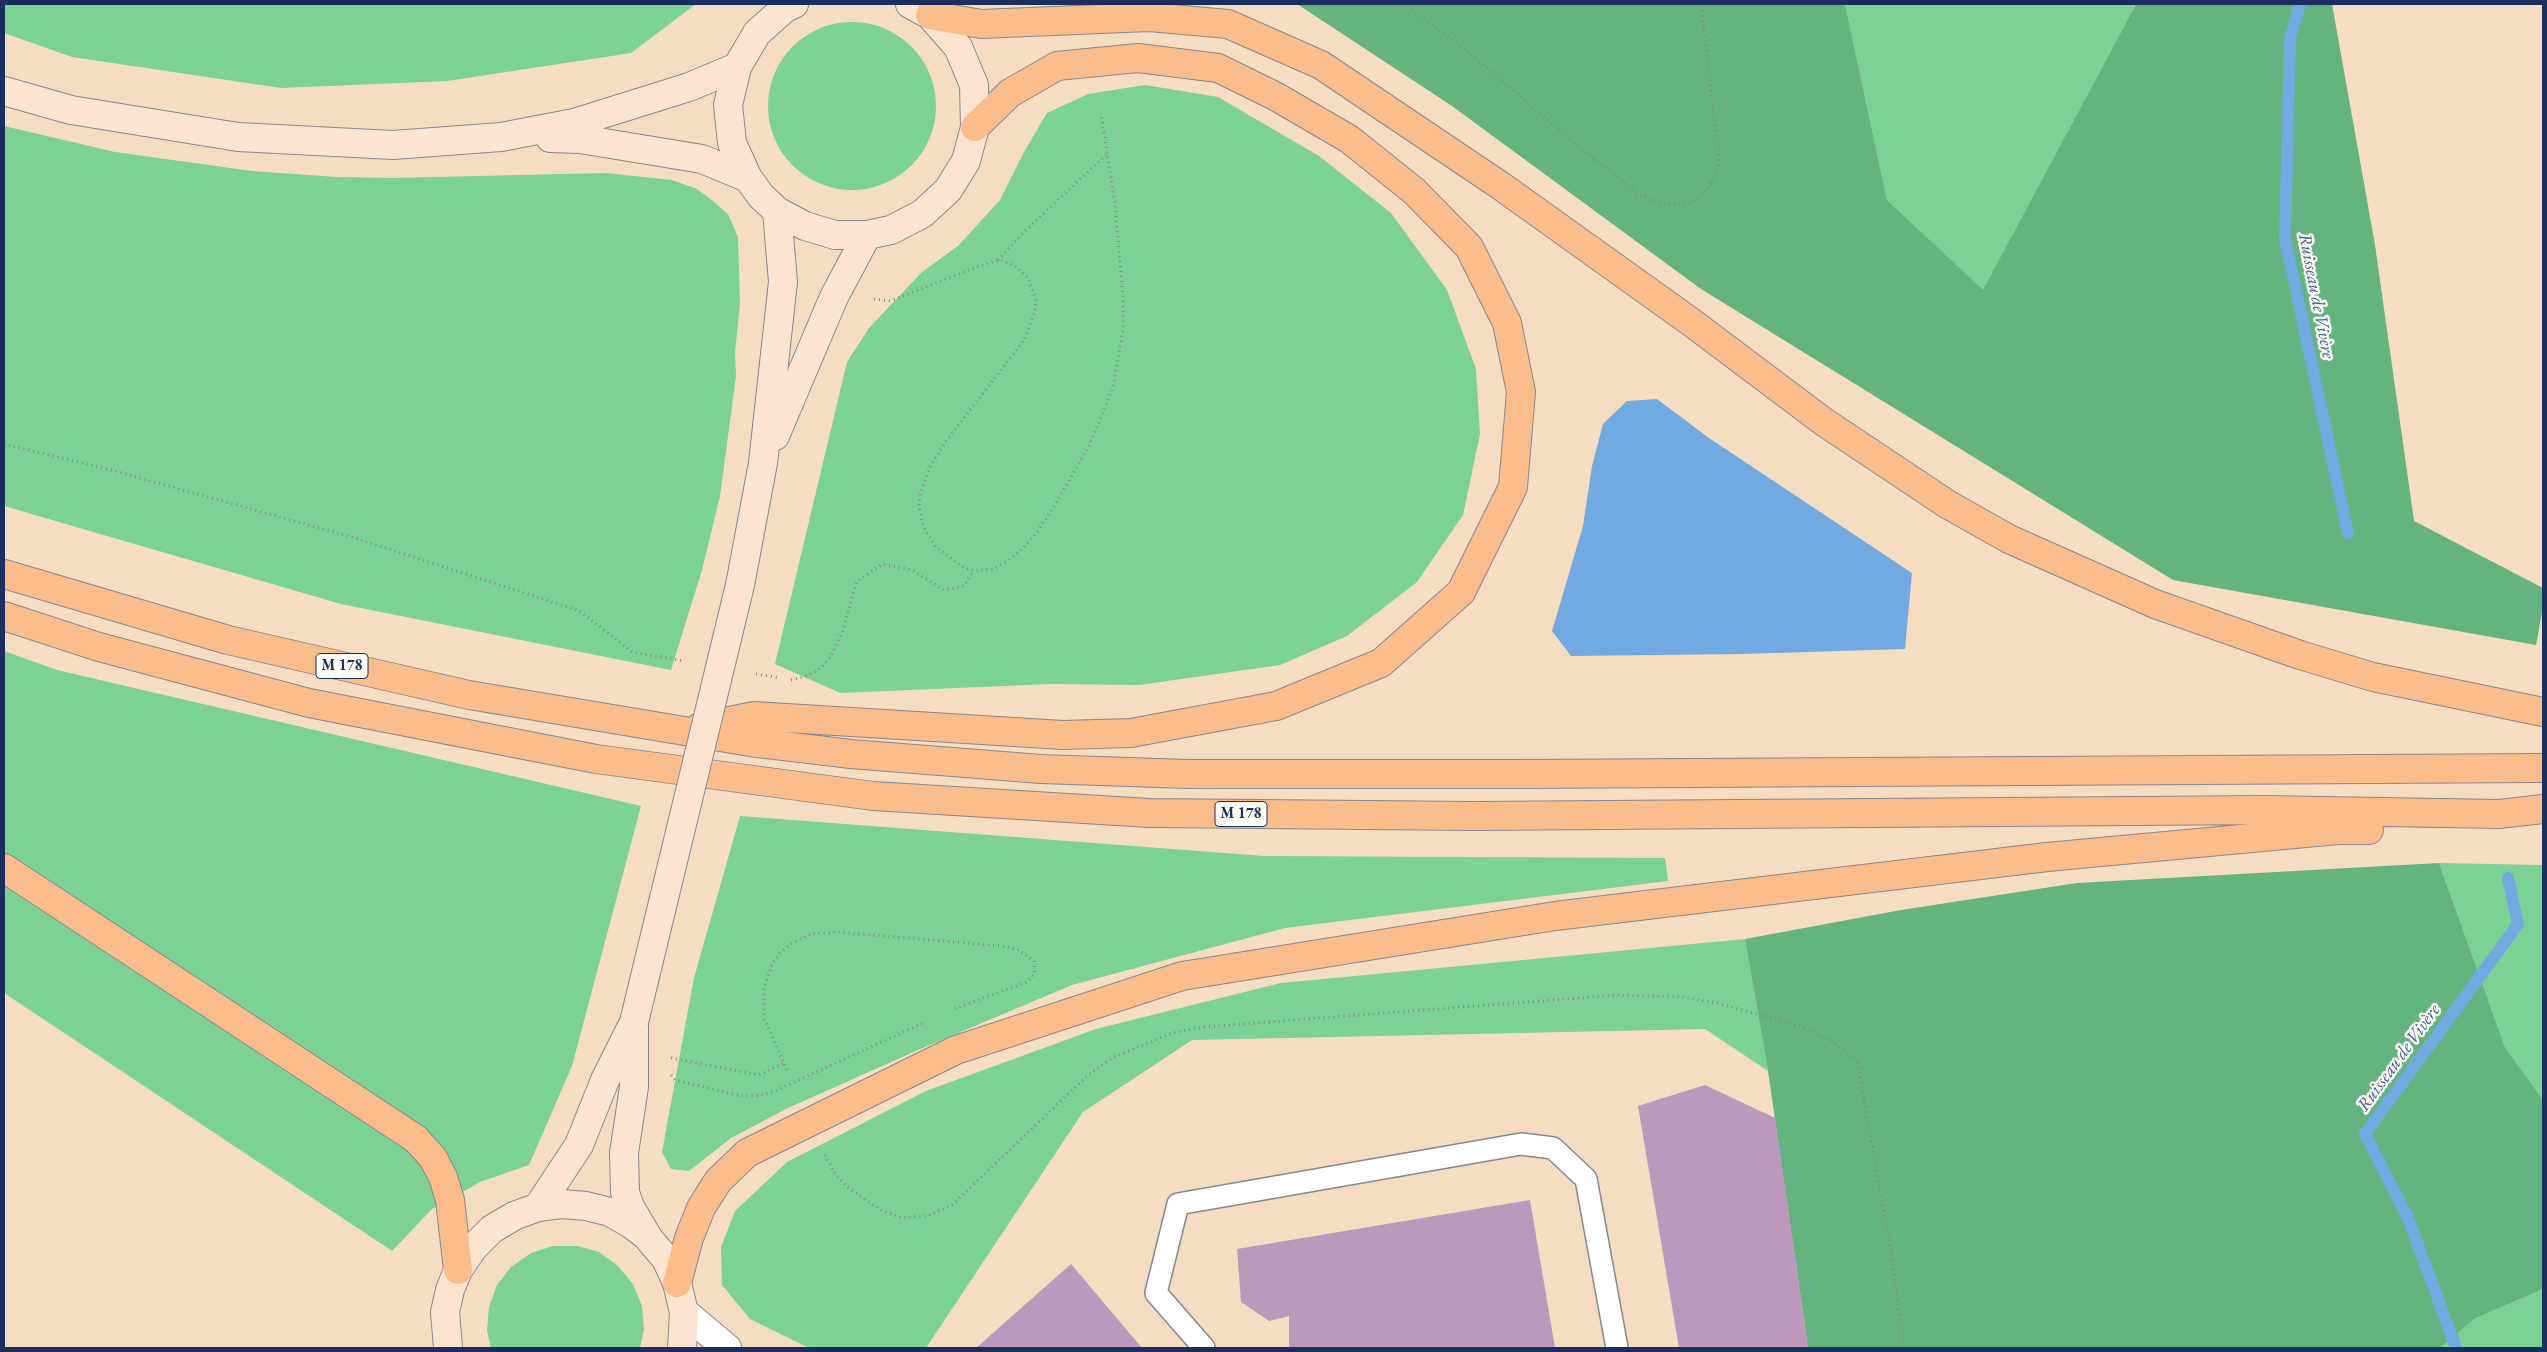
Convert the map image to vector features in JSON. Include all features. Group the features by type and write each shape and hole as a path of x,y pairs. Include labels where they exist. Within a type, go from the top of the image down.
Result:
{"main road":[{"path":"794,4 786,8 757,33 737,67 728,104 732,143 748,178 761,196 777,211 805,226 835,234 867,236 891,230 922,214 948,190 966,161 975,127 974,85 958,47 920,10"},
{"path":"920,10 981,24 1149,17 1228,24 1330,71 1501,186 1691,322 1824,422 1947,504 2009,539 2155,604 2300,655 2373,677 2543,712"},
{"path":"686,730 754,716 1025,733 1131,733 1276,706 1381,663 1461,592 1513,487 1521,392 1507,323 1469,248 1414,190 1349,139 1275,96 1218,68 1138,58 1056,66 1010,92 975,127"},
{"path":"501,137 574,124 690,87 737,67"},
{"path":"4,91 71,110 238,137 393,145 501,137 580,139 702,159 748,178"},
{"path":"538,1207 579,1145 605,1080 634,1022 740,585 763,463 783,282 777,211"},
{"path":"763,463 834,298 867,236"},
{"name":"M 178","path":"4,574 238,642 469,695 750,742 851,754 1041,769 1188,774 2543,768"},
{"name":"M 178","path":"4,616 99,647 309,703 596,760 873,796 1159,814 1484,816 2267,810 2499,814 2543,809"},
{"path":"678,1283 689,1238 701,1208 718,1181 747,1153 956,1050 1182,976 1555,916 2047,857 2338,830 2461,830 2499,814"},
{"path":"4,868 416,1139 433,1158 443,1177 450,1200 458,1270"},
{"path":"634,1022 634,1087 624,1153 625,1192 630,1207 649,1239 666,1259 678,1283 684,1312 682,1348"},
{"path":"448,1348 445,1312 458,1270 473,1248 492,1229 514,1216 538,1207 562,1204 586,1206 610,1212 631,1224 649,1239"}],"street":[{"path":"684,1312 727,1348"}],"lane":[{"path":"1204,1348 1156,1293 1178,1204 1521,1144 1554,1148 1586,1179 1618,1348"}],"path":[{"path":"1403,4 1461,46 1578,146 1638,194 1671,206 1688,204 1700,197 1716,174 1719,159 1701,4"},
{"path":"997,261 1015,266 1028,278 1036,300 1031,325 1024,340 944,444 930,467 920,494 920,515 928,538 951,559 973,571 993,569 1009,560 1036,534 1074,476 1089,446 1113,388 1123,329 1123,296 1115,204 1101,113"},
{"path":"866,297 890,302 997,261 1024,232 1108,153"},
{"path":"4,444 108,469 355,538 580,611 632,652 691,662"},
{"path":"750,673 789,680 807,676 821,668 832,656 842,633 857,581 883,564 912,570 944,590 964,586 973,571"},
{"path":"787,1070 764,1018 764,988 769,970 780,953 796,941 811,934 837,932 1002,946 1019,950 1034,961 1035,973 1028,982 947,1012"},
{"path":"820,1147 836,1175 862,1199 880,1210 902,1218 928,1216 952,1205 1087,1076 1112,1058 1172,1032 1204,1027 1617,995 1682,997 1717,1003 1799,1026 1830,1040 1857,1060 1892,1259 1904,1348"},
{"path":"676,1080 740,1096 763,1095 929,1020"},
{"path":"664,1056 758,1075 784,1063"}],"green space":[{"path":"4,4 696,4 631,53 447,81 281,88 72,57 4,33"},
{"path":"1297,4 1845,4 1887,200 1983,290 2136,4 2332,4 2375,245 2414,521 2543,588 2543,607 2536,645 2173,580 1701,289 1452,106"},
{"path":"1845,4 2136,4 1983,291 1887,200"},
{"path":"852,22 876,26 891,32 905,41 917,53 926,67 932,82 936,106 932,130 926,145 917,159 905,171 891,180 876,186 852,190 828,186 813,180 799,171 787,159 778,145 772,130 768,106 772,82 778,67 787,53 799,41 813,32 828,26"},
{"path":"1145,85 1218,97 1319,156 1391,213 1447,290 1476,369 1480,434 1463,515 1417,582 1347,636 1280,665 1139,685 1050,684 840,693 775,664 847,362 869,328 921,273 959,245 1000,200 1024,152 1047,113 1088,94"},
{"path":"4,126 115,152 252,171 337,177 393,178 605,173 672,180 697,189 713,201 728,214 738,237 740,304 735,352 736,376 720,496 702,570 671,670 341,604 4,506"},
{"path":"4,651 57,670 641,806 572,1066 529,1165 480,1182 432,1209 392,1251 4,993"},
{"path":"740,816 1264,856 1665,858 1668,881 1285,928 1072,985 918,1050 788,1108 731,1138 689,1171 671,1169 662,1152 694,978"},
{"path":"2439,863 2543,865 2543,1100 2505,1047"},
{"path":"2439,863 2505,1047 2543,1100 2543,1289 2474,1319 2440,1348 1808,1348 1768,1071 1745,939 1901,910 2077,883"},
{"path":"1745,939 1768,1071 1705,1029 1192,1040 1083,1112 926,1348 809,1348 750,1319 722,1285 721,1247 735,1211 787,1162 926,1091 1096,1029 1281,983"},
{"path":"553,1246 577,1246 599,1252 618,1266 633,1284 642,1306 644,1329 640,1348 491,1348 487,1331 489,1307 497,1285 511,1267 531,1253"},
{"path":"2543,1289 2543,1348 2440,1348 2474,1319"}],"water":[{"path":"1657,399 1709,438 1912,573 1905,649 1742,654 1571,656 1552,631 1583,526 1592,466 1603,424 1627,401"}],"building":[{"path":"1705,1085 1775,1118 1808,1348 1679,1348 1638,1106"},
{"path":"1530,1200 1555,1348 1289,1348 1289,1316 1269,1321 1241,1302 1237,1249"},
{"path":"1071,1264 1142,1348 976,1348"}],"waterway":[{"name":"Ruisseau de Vivère","path":"2300,4 2290,38 2285,239 2348,533"},
{"name":"Ruisseau de Vivère","path":"2456,1348 2408,1218 2365,1134 2518,924 2508,878"}]}
